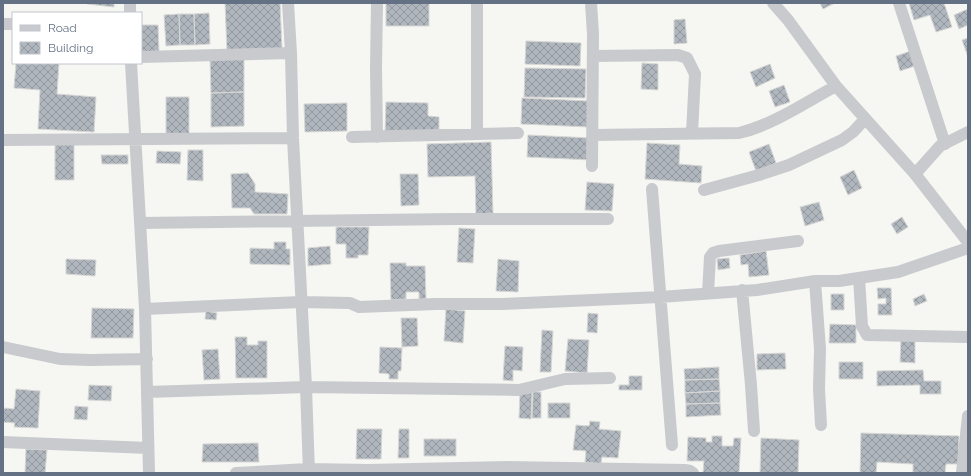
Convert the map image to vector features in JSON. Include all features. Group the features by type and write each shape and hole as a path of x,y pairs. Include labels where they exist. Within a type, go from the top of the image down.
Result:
{"street":[{"path":"288,3 293,138 306,387 308,471"},
{"path":"377,3 377,137"},
{"path":"477,3 477,134"},
{"path":"591,3 593,56 592,166"},
{"path":"773,3 788,20 836,86 915,174 968,242"},
{"path":"899,3 945,144"},
{"path":"142,57 291,53"},
{"path":"593,56 678,55 687,58 695,74 692,134"},
{"path":"131,64 146,309 149,473"},
{"path":"593,134 728,134 752,130 836,86"},
{"path":"704,190 789,165 842,140 853,132 865,119"},
{"path":"915,174 940,146 968,132"},
{"path":"352,137 518,133"},
{"path":"3,140 293,138"},
{"path":"652,189 672,445"},
{"path":"140,223 298,220 608,219"},
{"path":"708,293 710,257 713,253 719,250 798,241"},
{"path":"146,309 302,302 350,303 359,307 436,304 502,304 660,297 757,290 815,281 839,281 898,272 968,248"},
{"path":"859,278 862,326 866,334 968,337"},
{"path":"815,281 820,349 821,424"},
{"path":"742,290 754,431"},
{"path":"3,347 60,359 147,359"},
{"path":"147,392 306,387 519,390 565,379 610,378"},
{"path":"962,473 968,416"},
{"path":"3,442 148,448"},
{"path":"236,473 507,467 685,470 693,473"}],"building":[{"path":"114,3 114,7 87,4"},
{"path":"225,3 280,3 282,49 227,52"},
{"path":"386,3 429,3 429,26 386,26"},
{"path":"820,3 835,3 823,9"},
{"path":"909,3 944,3 952,27 936,32 930,15 914,20"},
{"path":"968,9 968,25 959,29 954,15"},
{"path":"209,13 210,44 195,45 194,14"},
{"path":"179,14 194,14 195,45 180,45"},
{"path":"179,14 180,45 166,46 164,15"},
{"path":"685,19 687,43 674,44 674,20"},
{"path":"142,25 158,25 159,51 142,52"},
{"path":"968,38 968,57 962,40"},
{"path":"526,41 581,43 580,66 525,64"},
{"path":"911,51 915,66 900,71 896,56"},
{"path":"244,58 244,92 211,93 210,59"},
{"path":"642,63 658,64 658,90 641,89"},
{"path":"16,64 59,64 57,94 96,97 94,132 38,129 40,90 14,88"},
{"path":"770,64 775,78 756,87 750,72"},
{"path":"525,68 586,69 585,98 524,97"},
{"path":"784,85 790,102 775,107 769,91"},
{"path":"244,92 244,126 211,127 211,93"},
{"path":"166,97 189,97 189,134 166,134"},
{"path":"522,98 589,101 588,127 521,124"},
{"path":"386,102 428,103 428,116 439,117 439,134 385,133"},
{"path":"347,103 347,131 305,132 304,104"},
{"path":"528,135 592,138 591,160 527,157"},
{"path":"491,142 493,213 476,214 475,176 428,177 427,144"},
{"path":"647,143 680,145 679,164 702,166 701,183 645,179"},
{"path":"55,144 74,144 74,180 55,180"},
{"path":"769,144 776,163 756,171 749,152"},
{"path":"188,150 203,150 203,181 187,180"},
{"path":"157,151 181,152 180,164 156,163"},
{"path":"101,155 128,155 128,164 102,164"},
{"path":"854,170 862,188 848,195 840,177"},
{"path":"248,173 255,184 255,192 288,194 287,214 254,214 250,208 232,208 231,174"},
{"path":"400,174 418,174 419,205 401,206"},
{"path":"587,182 614,184 612,211 585,210"},
{"path":"819,202 824,220 805,226 800,207"},
{"path":"902,217 908,227 897,234 891,224"},
{"path":"336,227 369,227 368,255 358,255 358,258 346,258 346,244 336,244"},
{"path":"459,228 475,229 473,263 457,262"},
{"path":"274,242 286,242 286,249 290,249 290,265 250,264 250,248 274,249"},
{"path":"330,246 331,264 308,266 308,248"},
{"path":"766,251 769,275 749,277 748,264 741,265 740,255"},
{"path":"729,258 730,268 718,270 717,259"},
{"path":"66,259 96,260 95,276 66,274"},
{"path":"498,259 519,261 518,292 496,291"},
{"path":"390,263 406,263 406,266 425,266 426,299 419,299 419,292 406,292 406,299 391,300"},
{"path":"877,288 891,288 892,315 878,315 878,304 886,304 886,298 878,299"},
{"path":"831,294 844,294 844,310 831,310"},
{"path":"924,294 927,301 915,306 913,299"},
{"path":"92,308 134,309 133,338 91,338"},
{"path":"446,309 465,311 463,343 444,341"},
{"path":"206,311 217,313 216,320 205,319"},
{"path":"588,313 598,314 597,333 587,332"},
{"path":"401,318 417,318 418,346 402,347"},
{"path":"830,324 856,325 856,343 829,343"},
{"path":"542,330 553,331 551,372 540,372"},
{"path":"235,337 247,337 247,345 258,345 258,341 267,341 267,378 236,378"},
{"path":"901,338 915,338 915,363 900,362"},
{"path":"568,339 589,340 587,373 565,371"},
{"path":"505,346 523,347 522,371 513,370 513,381 503,380"},
{"path":"380,347 402,348 401,371 398,371 398,379 389,379 389,374 379,373"},
{"path":"218,349 220,379 204,380 202,350"},
{"path":"785,353 786,369 757,370 757,354"},
{"path":"839,362 863,362 863,379 839,379"},
{"path":"719,367 719,379 685,380 684,369"},
{"path":"923,370 924,381 941,381 941,394 920,394 920,385 877,386 877,371"},
{"path":"629,376 642,376 642,390 619,390 619,385 629,385"},
{"path":"719,379 720,391 685,393 685,380"},
{"path":"89,385 112,386 111,401 88,400"},
{"path":"16,389 40,391 38,428 14,427 15,423 3,422 4,408 14,409"},
{"path":"720,391 720,403 686,404 685,393"},
{"path":"520,392 532,393 531,419 519,418"},
{"path":"533,392 541,392 541,418 532,418"},
{"path":"548,403 570,403 570,418 548,418"},
{"path":"720,403 721,415 686,417 686,404"},
{"path":"75,406 88,407 87,420 74,419"},
{"path":"590,421 600,422 599,429 621,431 618,458 602,457 601,464 585,462 586,451 573,450 576,425 589,426"},
{"path":"357,429 382,429 381,459 356,459"},
{"path":"399,429 409,429 409,458 398,458"},
{"path":"861,433 959,436 958,464 946,464 945,473 913,473 913,464 877,462 876,473 860,473"},
{"path":"712,436 722,436 722,446 733,446 734,438 741,438 739,473 703,473 704,461 687,461 688,437 706,438 706,442 712,442"},
{"path":"761,438 799,440 798,473 760,473"},
{"path":"424,439 456,439 456,456 424,456"},
{"path":"258,443 259,462 202,462 203,444"},
{"path":"26,449 47,450 45,473 25,473"}]}
